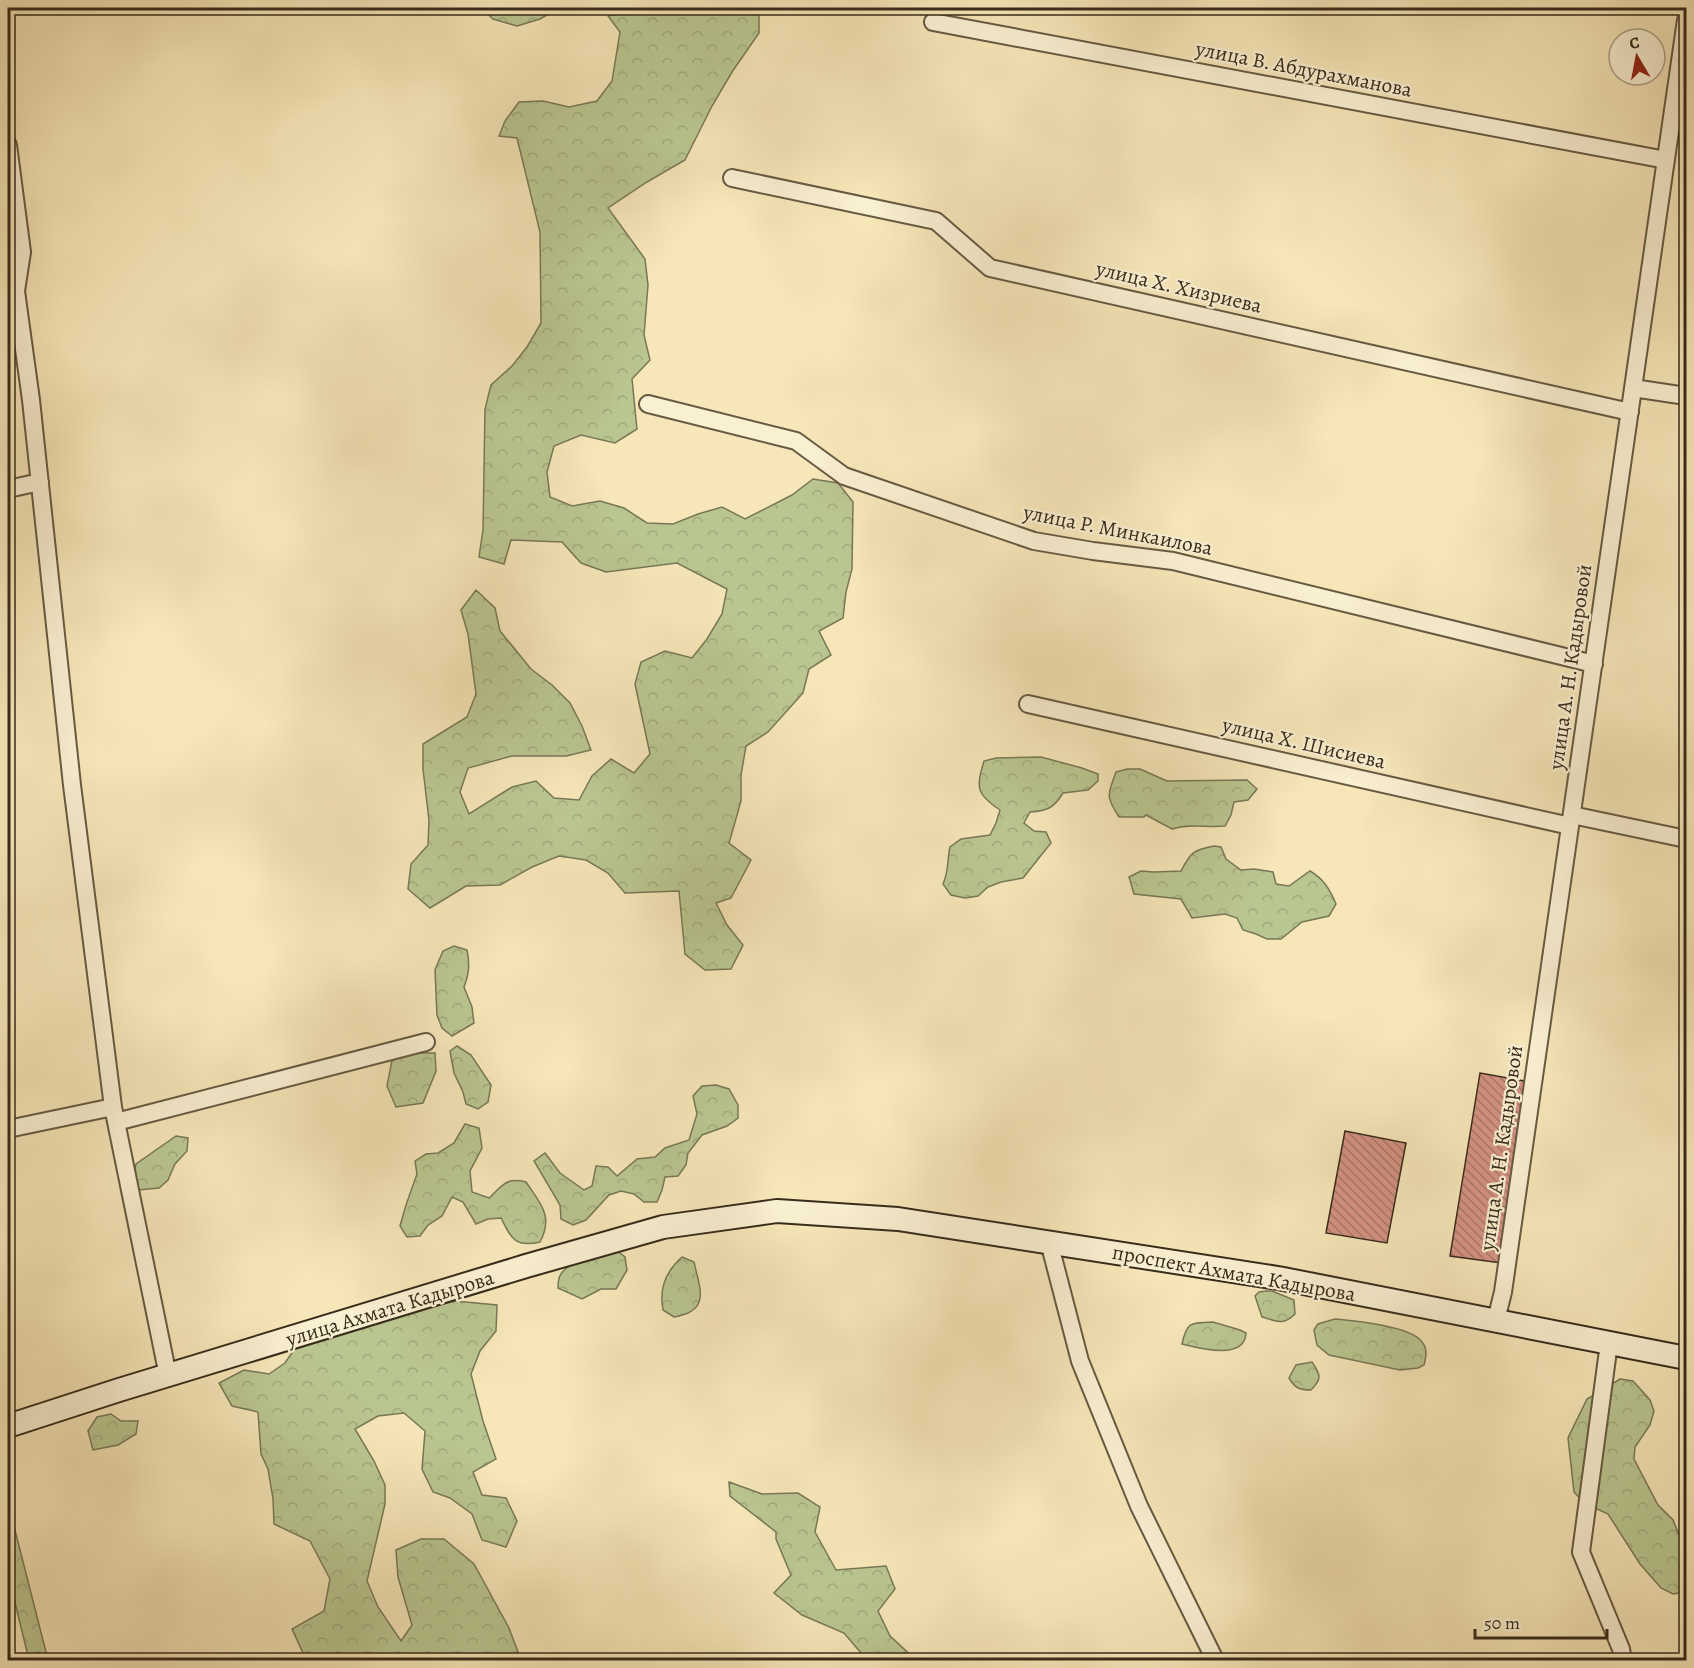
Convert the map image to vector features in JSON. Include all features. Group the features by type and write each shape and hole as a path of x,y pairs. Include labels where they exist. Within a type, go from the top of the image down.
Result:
{"street":[{"name":"улица А. Н. Кадыровой","path":"1496,1320 1503,1292 1686,20"},
{"name":"улица В. Абдурахманова","path":"933,22 1666,160"},
{"path":"8,145 22,252 16,291 40,482 72,785 114,1114 168,1376"},
{"name":"улица Х. Хизриева","path":"732,178 936,221 990,268 1630,412"},
{"path":"1633,388 1686,396"},
{"name":"улица Р. Минкаилова","path":"648,404 796,441 844,476 1034,541 1173,561 1594,664"},
{"path":"8,489 40,482"},
{"name":"улица Х. Шисиева","path":"1028,704 1571,821 1686,839"},
{"path":"8,1129 114,1114 426,1042"},
{"name":"проспект Ахмата Кадырова","path":"777,1211 898,1219 1278,1278 1686,1358"},
{"name":"улица Ахмата Кадырова","path":"8,1426 515,1270 663,1227 777,1211"},
{"path":"1049,1242 1080,1361 1138,1506 1215,1660"},
{"path":"1609,1342 1581,1552 1621,1649 1623,1660"}],"green space":[{"path":"481,8 559,8 540,19 517,26 493,19"},
{"path":"633,8 759,8 759,33 712,106 685,160 608,208 645,259 648,285 644,335 650,360 632,379 637,429 615,443 581,435 554,446 547,472 550,497 572,506 600,501 624,508 647,523 673,524 722,507 745,519 792,495 813,479 838,483 853,502 852,569 843,618 819,631 831,655 809,669 803,693 768,732 746,746 741,775 741,801 729,843 751,860 731,898 716,903 727,925 743,945 731,969 705,970 685,954 679,891 625,893 608,873 586,860 559,856 532,867 500,885 466,886 430,908 408,889 411,864 428,845 429,820 423,769 423,744 467,717 476,694 468,634 461,610 476,590 495,608 500,631 531,669 570,703 591,750 566,756 512,756 468,768 460,792 469,814 512,787 536,781 554,798 579,800 592,776 611,759 634,773 650,754 635,684 641,662 665,651 692,658 722,614 727,589 677,563 606,572 581,563 562,542 511,540 504,564 479,557 483,530 485,409 491,385 512,366 527,347 541,323 540,232 517,138 499,136 505,121 519,102 543,101 569,107 597,101 612,81 620,32 608,16 631,11"},
{"path":"1041,757 1098,774 1098,781 1088,790 1063,793 1050,808 1030,812 1024,823 1034,831 1046,832 1051,843 1023,878 988,887 978,896 965,898 951,895 943,884 950,847 961,839 990,835 1000,810 982,795 980,790 979,784 984,761 996,758"},
{"path":"1140,769 1167,781 1247,780 1257,789 1248,800 1234,802 1225,826 1185,826 1172,829 1146,815 1144,817 1119,817 1109,795 1116,772"},
{"path":"1214,846 1221,847 1226,859 1241,870 1254,869 1273,872 1276,884 1289,886 1310,871 1326,885 1336,904 1329,916 1302,922 1281,939 1267,939 1243,930 1237,918 1225,914 1192,918 1181,899 1134,894 1129,877 1141,871 1181,871 1193,853"},
{"path":"454,946 467,950 468,969 464,987 472,1007 474,1023 452,1036 442,1028 437,1015 435,970 443,951"},
{"path":"457,1046 471,1055 491,1085 488,1102 478,1109 466,1104 454,1073 450,1051"},
{"path":"435,1053 436,1071 423,1103 396,1107 387,1086 392,1060 405,1055"},
{"path":"716,1085 729,1089 738,1105 738,1118 727,1126 702,1135 688,1153 686,1165 678,1176 665,1177 657,1202 644,1202 634,1194 621,1191 609,1195 586,1220 573,1225 561,1219 560,1205 534,1161 545,1153 560,1173 584,1190 592,1186 596,1166 608,1167 617,1176 637,1159 655,1157 665,1148 689,1140 697,1114 693,1096 702,1086"},
{"path":"465,1124 479,1128 482,1148 470,1171 472,1192 489,1198 509,1181 526,1182 544,1210 546,1225 540,1242 525,1244 515,1240 501,1218 488,1219 476,1224 463,1202 452,1197 442,1216 428,1225 420,1236 407,1237 400,1226 417,1174 415,1161 426,1154 438,1153 454,1143"},
{"path":"176,1136 188,1138 187,1151 175,1164 168,1180 159,1188 138,1190 133,1178 136,1164"},
{"path":"615,1249 625,1257 627,1270 616,1289 601,1289 582,1299 558,1288 558,1281 565,1269 586,1258"},
{"path":"682,1257 694,1262 700,1297 694,1310 674,1317 663,1310 662,1295 668,1274"},
{"path":"1272,1291 1294,1300 1295,1314 1283,1321 1262,1317 1255,1296 1259,1292"},
{"path":"455,1301 497,1305 496,1331 480,1351 471,1374 496,1459 473,1472 482,1495 506,1498 517,1521 506,1547 482,1540 472,1514 450,1498 433,1492 422,1469 425,1431 404,1413 378,1416 355,1429 385,1485 385,1504 367,1581 378,1607 401,1641 412,1625 398,1577 396,1550 421,1539 444,1539 474,1564 509,1628 521,1660 304,1660 292,1629 324,1611 330,1579 310,1541 274,1524 268,1469 261,1454 258,1412 232,1406 219,1383 244,1370 269,1374 285,1363 300,1341"},
{"path":"1335,1319 1382,1325 1416,1336 1425,1347 1424,1365 1400,1370 1329,1355 1317,1345 1314,1330 1318,1324"},
{"path":"1213,1322 1246,1333 1244,1342 1230,1350 1209,1350 1182,1344 1188,1327 1195,1323"},
{"path":"1312,1362 1319,1374 1319,1380 1311,1390 1298,1388 1289,1378 1296,1365"},
{"path":"1620,1379 1633,1381 1650,1400 1654,1411 1650,1425 1635,1447 1634,1459 1658,1505 1673,1520 1686,1552 1685,1592 1673,1594 1661,1588 1640,1564 1608,1514 1584,1503 1574,1492 1568,1438 1587,1399"},
{"path":"111,1414 121,1421 138,1421 136,1434 118,1445 93,1450 88,1431 97,1417"},
{"path":"729,1482 762,1494 798,1493 820,1507 815,1532 836,1570 886,1566 895,1589 878,1611 890,1636 916,1660 867,1660 844,1633 802,1615 774,1593 791,1575 776,1539 776,1532 730,1496"},
{"path":"8,1528 15,1530 48,1660 29,1660 8,1574"}],"building":[{"path":"1480,1073 1525,1081 1501,1263 1450,1256"},
{"path":"1345,1131 1406,1143 1387,1243 1326,1233"}]}
